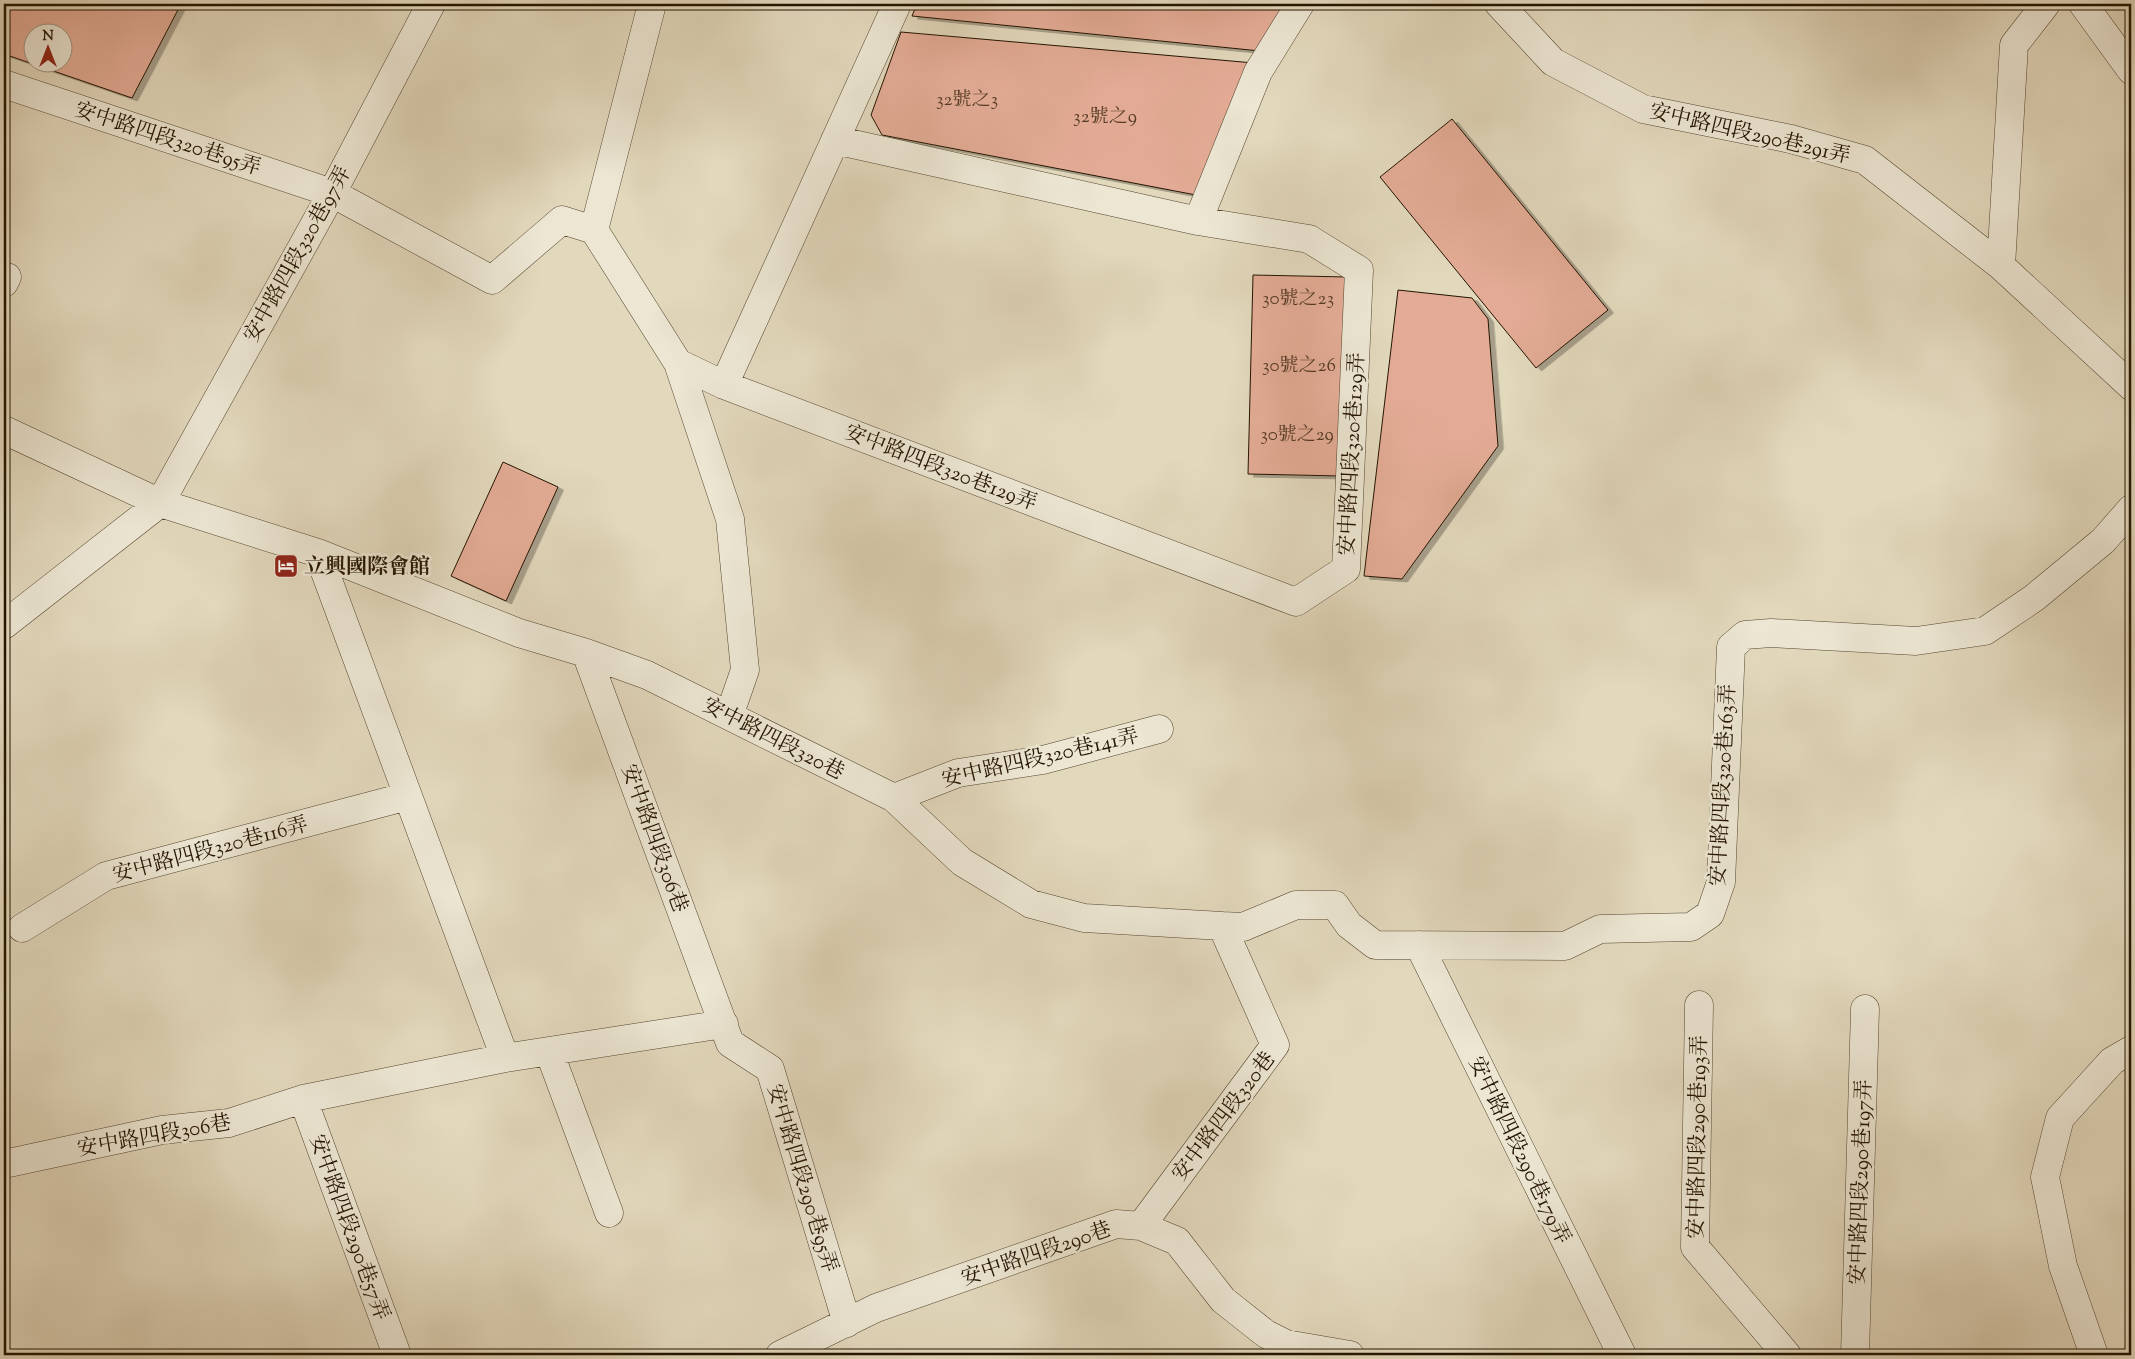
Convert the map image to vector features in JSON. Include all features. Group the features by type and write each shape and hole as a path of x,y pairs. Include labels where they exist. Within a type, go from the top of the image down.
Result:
{"lane":[{"name":"安中路四段320巷97弄","path":"160,503 332,193 431,4"},
{"path":"652,4 594,230 678,363 730,519 745,670 728,716"},
{"path":"724,385 897,4"},
{"path":"1198,221 1258,72 1300,4"},
{"name":"安中路四段290巷291弄","path":"1499,4 1553,62 1643,109 1791,139 1866,160 2001,266 2131,386"},
{"path":"2001,266 2014,45 2046,4"},
{"path":"2083,4 2131,70"},
{"name":"安中路四段320巷95弄","path":"4,84 332,193 492,280 562,220 594,230"},
{"name":"安中路四段320巷129弄","path":"678,363 724,385 1296,602 1346,569 1360,270 1308,239 1198,221 835,140"},
{"path":"4,430 160,503 4,625"},
{"name":"安中路四段320巷","path":"160,503 318,553 519,633 586,653 648,675 894,798 962,862 1031,904 1084,918 1222,926 1275,1045 1141,1226"},
{"name":"安中路四段320巷163弄","path":"1222,926 1243,927 1296,905 1335,905 1349,925 1374,945 1565,946 1600,929 1690,927 1710,914 1721,882 1731,647 1745,635 1771,633 1916,641 1985,631 2034,598 2103,541 2131,509"},
{"path":"318,553 505,1058"},
{"name":"安中路四段306巷","path":"4,1164 162,1130 229,1123 303,1099 505,1058 724,1024 586,653"},
{"name":"安中路四段320巷141弄","path":"894,798 958,773 1043,760 1159,729"},
{"name":"安中路四段320巷116弄","path":"22,928 106,876 408,796"},
{"name":"安中路四段290巷179弄","path":"1418,945 1622,1355"},
{"name":"安中路四段290巷193弄","path":"1699,1005 1695,1248 1787,1355"},
{"name":"安中路四段290巷197弄","path":"1855,1355 1866,1009"},
{"name":"安中路四段290巷95弄","path":"724,1024 730,1043 770,1069 846,1323"},
{"path":"2094,1355 2063,1266 2045,1177 2060,1118 2112,1061 2131,1050"},
{"path":"549,1051 609,1213"},
{"name":"安中路四段290巷57弄","path":"303,1099 397,1355"},
{"name":"安中路四段290巷","path":"780,1355 876,1308 1116,1224 1141,1226 1177,1241 1223,1300 1266,1334 1286,1344 1350,1355"}],"building":[{"path":"4,4 181,4 132,98 56,72 72,72 72,22 22,22 22,60 4,54"},
{"path":"917,4 1283,4 1260,51 912,16"},
{"path":"901,32 1254,63 1196,195 882,135 871,115"},
{"path":"1452,119 1608,310 1536,368 1380,177"},
{"path":"1253,275 1347,277 1341,476 1248,474"},
{"path":"1398,290 1472,298 1488,319 1498,446 1402,579 1364,576"},
{"path":"503,462 558,487 506,601 451,576"}],"place":[{"name":"立興國際會館","path":"286,566"}]}
